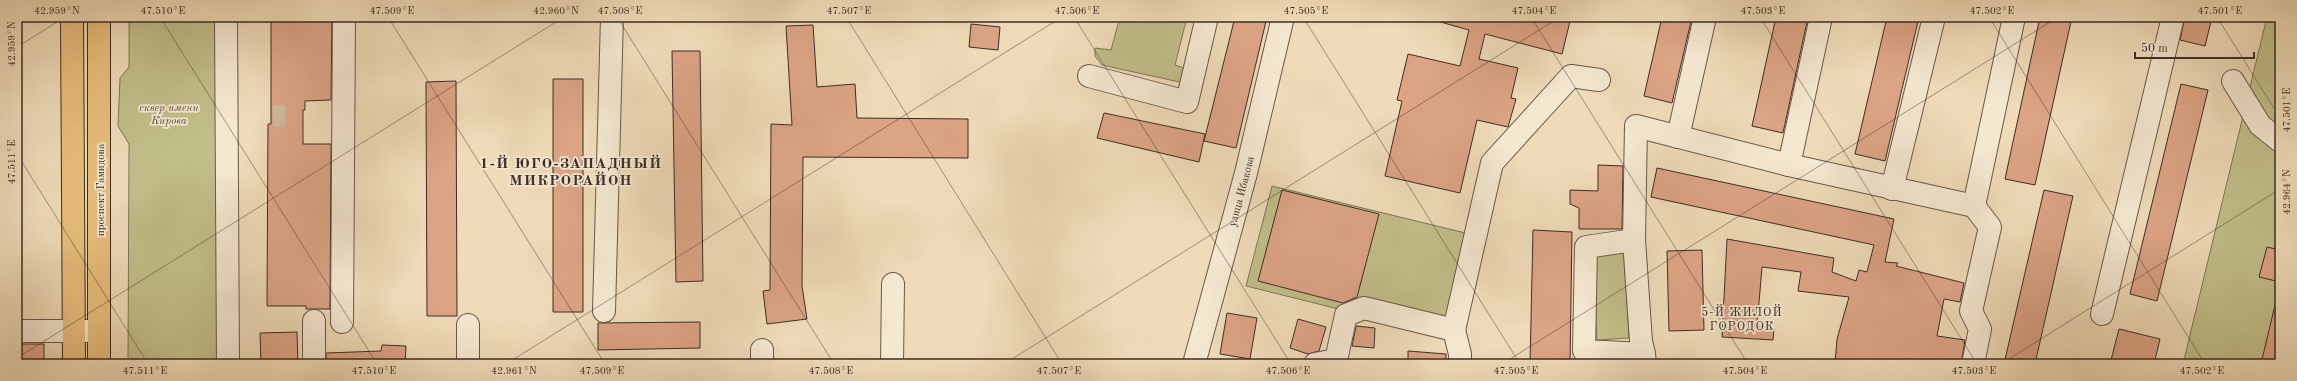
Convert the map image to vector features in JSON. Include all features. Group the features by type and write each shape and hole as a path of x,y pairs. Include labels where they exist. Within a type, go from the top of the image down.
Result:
{"main road":[{"path":"72,17 74,364"},
{"name":"проспект Гамидова","path":"99,17 99,364"}],"street":[{"path":"226,17 228,364"},
{"path":"342,322 344,17"},
{"path":"604,311 612,17"},
{"path":"1089,76 1187,102 1207,17"},
{"name":"улица Ибакова","path":"1194,364 1246,173 1283,17"},
{"path":"1678,137 1705,17"},
{"path":"1789,165 1821,17"},
{"path":"1892,189 1934,17"},
{"path":"1974,206 2014,17"},
{"path":"2102,314 2174,17"},
{"path":"1460,364 1460,354 1454,330 1492,164 1571,76 1599,80"},
{"path":"2233,81 2260,125 2280,141"},
{"path":"1634,240 1586,247 1584,351 1644,359 1641,341 1634,240 1636,126 1789,165 1974,206 1990,227 1971,311 1980,329 1973,364"},
{"path":"893,284 892,364 900,364"},
{"path":"1315,364 1336,360 1346,315 1364,308 1454,330"},
{"path":"314,321 314,364"},
{"path":"468,325 468,364"},
{"path":"17,331 99,331"}],"green space":[{"name":"сквер имени Кирова","path":"129,17 220,17 223,364 128,364 129,144 118,126 120,78 129,67"},
{"path":"1120,17 1187,17 1175,65 1187,69 1184,83 1102,65 1095,56 1095,48 1111,50"},
{"path":"2267,17 2280,17 2280,364 2183,364"},
{"path":"1272,186 1478,236 1459,339 1246,286"},
{"path":"1624,251 1629,338 1597,340 1592,253"}],"building":[{"path":"271,17 332,17 331,100 305,101 305,110 303,110 303,144 331,144 330,309 306,309 306,306 267,306 268,124 271,124"},
{"path":"1235,17 1267,17 1236,148 1204,141"},
{"path":"1437,17 1571,17 1562,54 1485,34 1479,59 1518,68 1511,98 1516,99 1508,127 1477,120 1460,193 1385,176 1402,101 1397,100 1408,54 1460,66 1469,30 1437,21"},
{"path":"1662,17 1692,17 1672,103 1644,96"},
{"path":"1776,17 1808,17 1783,133 1752,126"},
{"path":"1887,17 1919,17 1885,161 1855,154"},
{"path":"2040,17 2072,17 2035,185 2005,179"},
{"path":"2185,17 2212,17 2205,46 2180,40"},
{"path":"971,24 1000,27 998,50 969,47"},
{"path":"813,25 817,87 855,84 857,118 968,119 968,158 803,157 802,286 807,319 767,324 763,291 770,290 771,124 792,125 786,26"},
{"path":"672,51 700,51 703,281 676,282"},
{"path":"553,79 583,79 583,312 553,312"},
{"path":"456,81 457,316 427,316 426,82"},
{"path":"2181,84 2208,90 2157,301 2130,294"},
{"path":"1104,113 1205,134 1199,162 1097,138"},
{"path":"1598,165 1623,166 1622,229 1579,229 1579,208 1570,204 1570,190 1598,191"},
{"path":"1657,168 1894,219 1885,262 1898,263 1896,266 1964,283 1960,302 1944,299 1937,336 1965,340 1961,364 1902,359 1901,364 1835,364 1837,339 1849,297 1798,291 1801,272 1762,267 1757,326 1774,328 1773,340 1722,337 1727,239 1834,258 1832,272 1856,281 1859,270 1867,272 1874,245 1651,197"},
{"path":"1282,190 1379,214 1357,297 1343,303 1258,281"},
{"path":"2044,190 2073,196 2035,364 2004,364"},
{"path":"1533,230 1572,232 1570,364 1530,364"},
{"path":"2267,247 2280,250 2280,282 2259,277"},
{"path":"1702,250 1704,330 1669,331 1667,251"},
{"path":"2275,305 2280,305 2280,364 2261,364"},
{"path":"1227,313 1257,318 1250,359 1220,354"},
{"path":"1298,319 1326,327 1319,351 1308,354 1290,348"},
{"path":"700,322 700,348 598,350 598,323"},
{"path":"1356,326 1375,328 1374,348 1352,346"},
{"path":"2119,329 2160,339 2154,364 2110,364"},
{"path":"297,332 298,364 261,364 260,333"},
{"path":"17,344 44,344 44,364 17,364"},
{"path":"382,345 406,346 405,364 326,364 326,353 381,351"},
{"path":"1408,351 1446,354 1446,364 1408,364"}],"tunnel":[{"path":"273,116 285,116"}],"district":[{"name":"1-Й ЮГО-ЗАПАДНЫЙ МИКРОРАЙОН","path":"571,172"},
{"name":"5-Й ЖИЛОЙ ГОРОДОК","path":"1742,319"}]}
